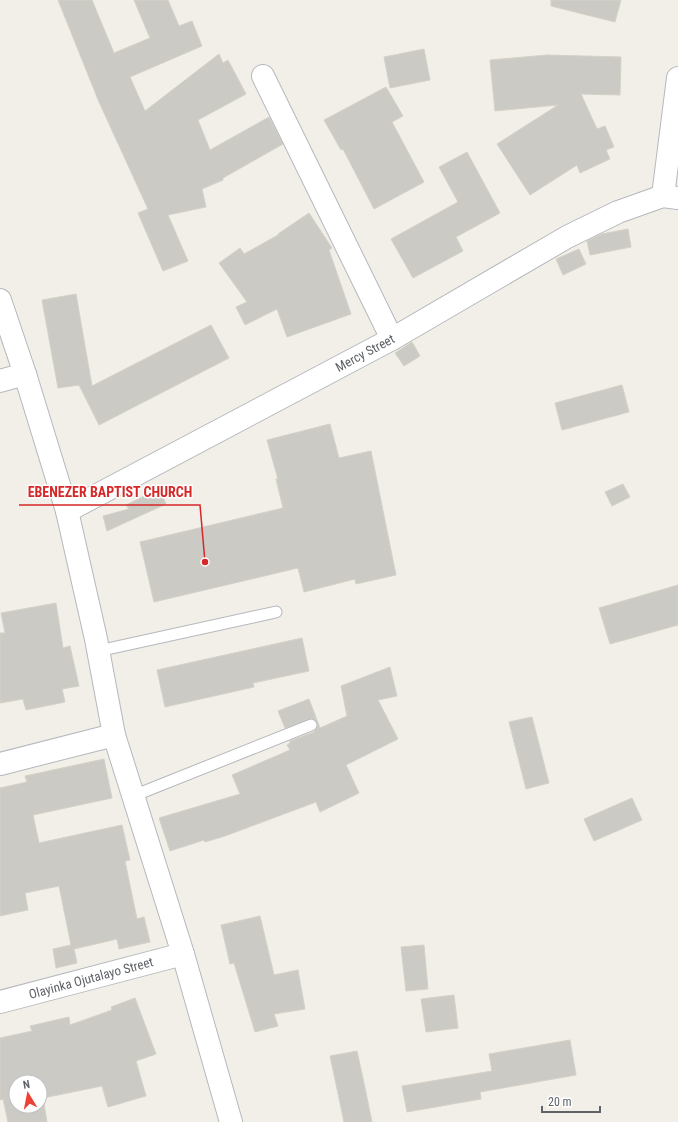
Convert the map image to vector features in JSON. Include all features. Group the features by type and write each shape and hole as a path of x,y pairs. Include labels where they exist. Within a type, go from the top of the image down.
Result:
{"street":[{"path":"263,76 392,340"},
{"path":"670,197 678,78"},
{"name":"Mercy Street","path":"67,512 392,340 567,237 618,212 670,197"},
{"path":"0,300 67,512 98,650 114,735 183,954 231,1122"},
{"path":"0,381 24,374"},
{"path":"0,764 114,735"},
{"name":"Olayinka Ojutalayo Street","path":"0,1002 183,954"}],"lane":[{"path":"98,650 276,612"},
{"path":"133,796 311,725"}],"building":[{"path":"58,0 92,0 114,53 150,38 134,0 168,0 179,26 192,21 202,46 130,77 145,111 219,54 223,63 228,60 246,94 198,120 210,150 269,117 283,144 223,178 223,180 202,189 206,207 168,215 188,261 163,271 138,213 148,209 99,102"},
{"path":"551,0 621,0 615,22 551,6"},
{"path":"424,49 430,80 390,88 384,57"},
{"path":"547,55 621,57 620,95 581,94 597,129 605,126 614,147 606,150 610,159 580,173 577,165 530,195 497,144 558,105 495,111 490,60"},
{"path":"386,87 403,116 392,122 424,182 374,209 343,149 341,150 324,120"},
{"path":"467,152 500,213 456,237 463,251 413,278 391,239 458,202 439,167"},
{"path":"309,213 332,248 329,250 351,314 287,337 277,309 245,325 236,307 247,302 219,263 240,248 244,254 278,235"},
{"path":"628,229 631,247 590,255 587,241 602,234"},
{"path":"579,249 586,264 563,275 556,259"},
{"path":"76,294 92,386 211,325 229,358 99,425 79,385 58,388 42,300"},
{"path":"412,342 420,356 404,366 395,353"},
{"path":"622,385 629,412 562,430 555,403"},
{"path":"330,424 339,458 371,451 396,575 356,584 355,579 304,592 298,568 154,602 140,542 283,508 276,479 278,479 267,440"},
{"path":"623,484 630,497 612,506 605,492"},
{"path":"159,489 166,504 107,531 103,516 129,509 126,505"},
{"path":"678,585 678,625 610,644 599,608"},
{"path":"56,603 63,648 70,646 79,686 62,689 65,702 26,710 23,699 0,703 0,633 5,633 1,613"},
{"path":"302,638 309,671 253,683 254,687 165,707 157,670"},
{"path":"390,667 397,696 378,700 398,739 346,765 359,793 320,812 316,802 225,836 205,842 204,840 170,851 159,818 240,794 232,775 290,750 287,745 290,741 314,732 318,726 316,720 312,718 285,728 278,711 309,699 320,728 347,716 341,686"},
{"path":"532,717 549,783 526,789 509,722"},
{"path":"104,759 112,798 33,815 39,843 122,825 130,860 125,861 137,919 144,917 150,942 119,949 117,939 74,949 77,963 56,968 53,949 71,945 59,886 25,893 28,910 0,916 0,788 27,782 25,776"},
{"path":"632,798 642,820 594,841 584,819"},
{"path":"260,916 274,975 298,970 305,1009 274,1014 278,1026 255,1032 234,963 230,964 221,925"},
{"path":"424,945 428,989 406,991 401,947"},
{"path":"454,995 458,1028 426,1032 421,999"},
{"path":"135,998 156,1054 136,1061 146,1096 108,1107 102,1086 48,1097 48,1074 8,1074 8,1114 46,1114 47,1122 8,1122 3,1099 0,1100 0,1038 32,1031 30,1026 69,1017 70,1025 112,1010 111,1007"},
{"path":"570,1040 576,1075 480,1092 481,1099 407,1112 402,1086 492,1071 489,1054"},
{"path":"357,1051 372,1122 344,1122 330,1056"}],"place":[{"name":"EBENEZER BAPTIST CHURCH","path":"205,562"}]}
